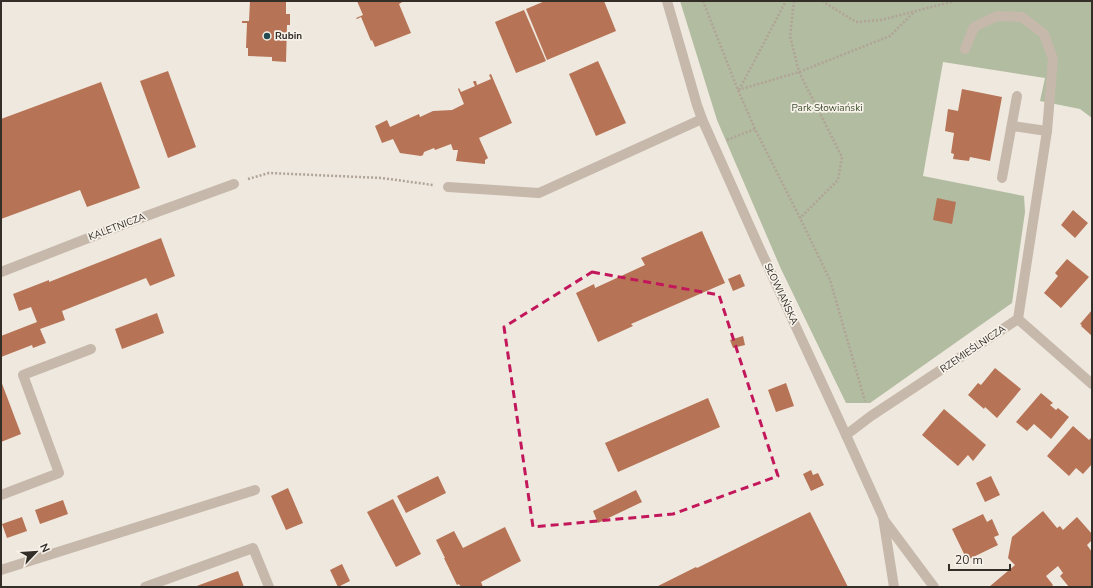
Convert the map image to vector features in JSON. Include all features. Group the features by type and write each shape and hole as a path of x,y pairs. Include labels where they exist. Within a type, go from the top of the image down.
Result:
{"street":[{"name":"SŁOWIAŃSKA","path":"666,1 702,119 882,517 894,587"},
{"path":"965,49 974,27 997,16 1022,17 1044,34 1054,59 1046,131 1018,319 1092,384"},
{"path":"1002,178 1017,96"},
{"path":"448,187 539,193 702,119"},
{"path":"1012,126 1046,131"},
{"name":"KALETNICZA","path":"1,272 127,223 234,184"},
{"name":"RZEMIEŚLNICZA","path":"846,435 871,416 1018,319"},
{"path":"1,495 59,473 23,375 91,349"},
{"path":"1,570 255,490"},
{"path":"882,517 934,587"},
{"path":"145,587 253,548 269,587"}],"path":[{"path":"703,1 755,129 830,280 871,416"},
{"path":"738,90 786,1"},
{"path":"794,1 790,36 799,72 842,157 838,180 800,218"},
{"path":"822,1 856,22 882,20 953,1"},
{"path":"738,90 799,72 890,36 914,12"},
{"path":"713,145 755,129"},
{"path":"234,184 269,173 382,178 448,187"}],"highlighted area":[{"path":"592,272 719,295 778,476 673,514 533,527 504,327"}],"green space":[{"name":"Park Słowiański","path":"680,1 1092,1 1092,118 1080,109 1040,101 1045,78 943,62 923,176 1024,196 1025,212 1012,303 870,403 846,403 781,269 717,120"}],"building":[{"name":"Rubin","path":"250,1 286,1 286,14 290,14 290,25 287,25 286,62 272,61 272,57 248,56 248,48 246,48 247,23 242,23 242,21 249,21"},
{"path":"357,1 404,1 399,4 411,33 375,47 361,17 356,18 363,15"},
{"path":"545,1 604,1 616,31 547,60 526,9"},
{"path":"524,10 546,61 516,73 495,22"},
{"path":"598,61 626,123 596,136 569,74"},
{"path":"168,71 196,147 168,158 140,81"},
{"path":"491,74 512,123 479,138 488,158 485,160 485,164 456,161 458,150 453,150 451,144 435,150 434,148 424,152 421,156 400,153 393,139 382,143 375,126 387,120 390,127 419,114 420,117 433,111 452,110 464,104 458,89 459,88 461,92 475,86 474,81 476,81 477,85 491,79 489,75"},
{"path":"101,82 140,188 87,207 80,190 1,219 1,119"},
{"path":"962,89 1002,97 990,161 970,157 969,161 953,159 954,154 951,153 954,133 945,131 948,109 958,111"},
{"path":"937,198 956,202 952,224 933,220"},
{"path":"1073,210 1088,223 1075,238 1061,225"},
{"path":"702,231 725,283 631,324 633,326 598,342 576,293 594,284 595,288 645,265 641,258"},
{"path":"161,238 175,276 150,286 146,278 62,311 65,320 40,329 46,343 33,348 32,345 1,357 1,336 37,322 31,307 19,311 13,294 49,280 49,282"},
{"path":"1067,259 1089,277 1061,308 1044,293 1058,276 1055,273"},
{"path":"740,274 745,286 733,291 728,279"},
{"path":"1092,310 1092,336 1080,324"},
{"path":"157,313 164,333 122,349 115,329"},
{"path":"743,336 745,345 733,348 730,340"},
{"path":"995,368 1021,389 997,418 968,395 978,383 981,385"},
{"path":"1,381 21,434 1,442"},
{"path":"786,383 794,406 776,412 768,390"},
{"path":"1041,393 1053,403 1050,405 1056,410 1058,408 1069,417 1051,439 1034,424 1027,431 1016,422"},
{"path":"708,398 720,427 618,472 605,443"},
{"path":"944,409 986,445 973,461 968,455 958,466 922,435"},
{"path":"1073,426 1089,440 1092,437 1092,464 1083,474 1076,468 1069,476 1047,456"},
{"path":"811,470 813,475 818,473 824,485 811,491 803,474"},
{"path":"438,476 446,493 406,513 397,496"},
{"path":"991,476 1000,495 985,502 976,483"},
{"path":"288,488 303,523 286,530 271,496"},
{"path":"636,490 642,502 598,523 593,511"},
{"path":"393,499 421,554 396,567 367,512"},
{"path":"63,500 68,514 40,524 35,510"},
{"path":"1043,511 1057,528 1060,526 1063,530 1077,517 1092,534 1092,540 1087,545 1092,552 1092,587 1069,587 1060,576 1063,573 1058,566 1046,576 1053,587 989,587 1015,565 1008,558 1012,537"},
{"path":"810,512 848,587 656,587 696,567 697,568"},
{"path":"983,514 987,522 992,519 999,535 994,537 998,545 967,560 952,529"},
{"path":"22,517 27,531 7,538 2,524"},
{"path":"505,527 521,561 481,582 483,587 461,587 459,584 457,585 436,540 454,531 463,548"},
{"path":"342,564 350,581 338,587 330,570"},
{"path":"238,571 244,587 194,587 213,580"}],"place":[{"name":"Rubin","path":"267,36"}]}
